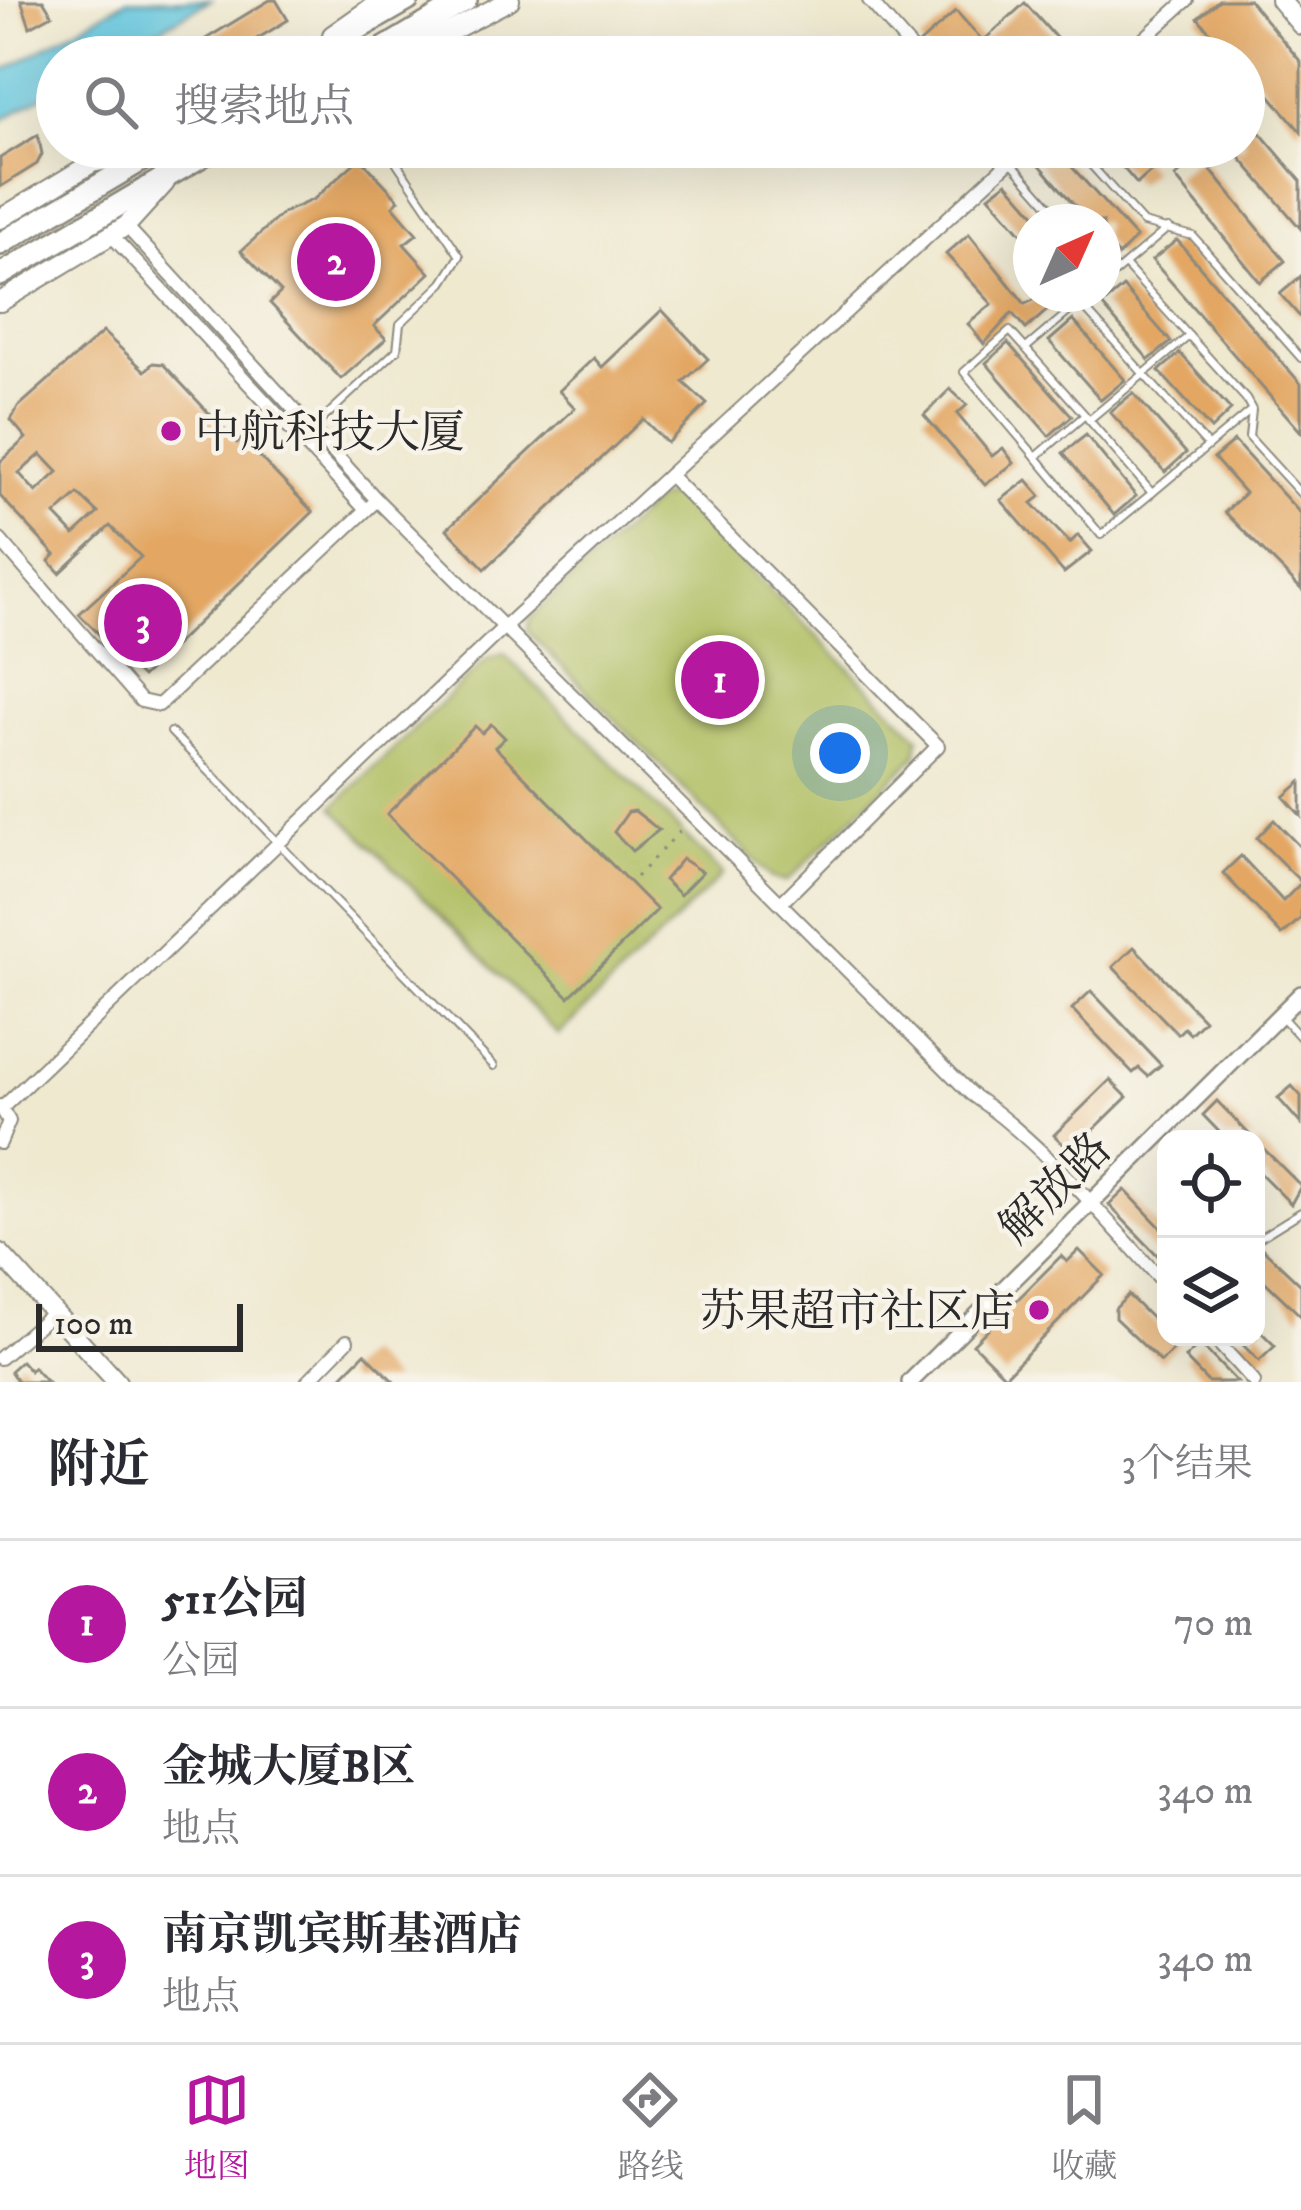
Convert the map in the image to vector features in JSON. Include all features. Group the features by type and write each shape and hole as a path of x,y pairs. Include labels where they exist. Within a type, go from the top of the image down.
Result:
{"highway":[{"path":"344,36 409,0"},
{"path":"405,36 466,0"},
{"path":"0,244 129,168"},
{"path":"0,275 181,168"}],"main road":[{"path":"334,36 382,0"},
{"path":"1280,0 1301,25"},
{"path":"442,36 507,2"},
{"path":"0,219 84,168"},
{"path":"0,302 119,231 174,172"},
{"path":"0,1252 117,1382"}],"street":[{"path":"868,0 900,36"},
{"path":"1147,36 1186,0"},
{"path":"0,1143 9,1129 1,1107 503,628 1001,168"},
{"path":"119,231 311,429 372,505"},
{"path":"119,231 372,505 503,628 970,1094 1000,1114 1090,1202 1157,1275"},
{"path":"669,475 938,746 781,903"},
{"path":"0,540 141,701 159,706 372,505"},
{"name":"解放路","path":"910,1382 1301,994"},
{"path":"0,1358 55,1311"},
{"path":"307,1382 347,1341"},
{"path":"1221,1346 1254,1382"}],"lane":[{"path":"311,429 397,350 400,324 443,284 460,256 400,168"},
{"path":"1017,168 1048,204"},
{"path":"1095,168 1143,223 1193,236 1301,358"},
{"path":"1121,268 1168,228"},
{"path":"1125,265 1252,410 1249,437 1301,494"},
{"path":"1026,348 1069,312"},
{"path":"1088,312 1208,446"},
{"path":"1152,494 1010,331 964,372 1101,535 1152,494 1252,410"},
{"path":"1036,457 1189,335"},
{"path":"171,732 494,1066"},
{"path":"1280,1014 1301,1038"},
{"path":"1259,1238 1301,1212"}],"path":[{"path":"636,877 694,817"}],"green space":[{"path":"673,494 919,737 917,755 787,881 772,878 527,631 529,619 656,500"},
{"path":"504,654 723,874 559,1035 333,807 487,659"}],"water":[{"path":"127,0 210,0 147,36 64,36"},
{"path":"36,52 36,100 0,121 0,73"}],"building":[{"path":"21,0 43,0 52,15 30,27"},
{"path":"270,0 276,0 288,20 262,36 211,36"},
{"path":"1219,0 1249,0 1301,62 1301,132 1265,89 1265,36 1213,36 1198,18"},
{"path":"1025,3 1054,36 989,36"},
{"path":"956,11 978,36 928,36"},
{"path":"36,136 36,165 0,187 0,158"},
{"path":"1265,139 1301,181 1301,229 1249,168 1265,168"},
{"path":"349,168 369,168 399,200 393,206 417,234 404,244 430,273 374,326 386,339 341,379 270,303 281,292 241,251 283,213 314,199"},
{"path":"1042,168 1073,168 1105,204 1073,204"},
{"path":"1123,168 1152,171 1137,184"},
{"path":"1186,168 1209,168 1285,261 1260,282 1175,177"},
{"path":"1007,182 1026,204 1013,204 1013,223 989,196"},
{"path":"1121,221 1136,238 1121,253"},
{"path":"969,234 1013,289 1013,312 1045,312 1026,329 1012,313 984,344 968,324 992,304 946,254"},
{"path":"1177,240 1301,384 1301,432 1152,260"},
{"path":"1301,276 1301,318 1280,294"},
{"path":"1121,289 1171,342 1149,360 1108,312 1121,312"},
{"path":"662,310 708,359 683,382 707,404 667,443 643,419 485,569 447,529 575,408 559,391 594,358 602,367"},
{"path":"1073,320 1125,380 1101,400 1049,341"},
{"path":"103,332 145,371 153,363 163,364 237,443 242,439 313,512 142,677 79,614 141,557 110,526 60,573 49,561 55,555 0,496 0,462 26,438 11,420 18,407","holes":["41,454 58,472 36,492 19,473","78,494 98,513 74,535 55,515"]},
{"path":"1008,343 1072,416 1049,436 986,363"},
{"path":"1180,353 1231,410 1211,429 1159,371"},
{"path":"950,389 967,405 957,414 992,456 1003,448 1014,463 985,485 924,415"},
{"path":"1133,393 1186,453 1165,472 1110,412"},
{"path":"1086,435 1136,496 1114,515 1063,453"},
{"path":"1234,441 1301,514 1301,589 1225,512 1245,493 1214,458"},
{"path":"1027,480 1041,496 1032,503 1070,543 1078,535 1092,551 1064,573 1001,500"},
{"path":"491,724 505,738 495,747 657,910 569,997 387,814 475,726 482,733"},
{"path":"1301,782 1301,816 1284,797"},
{"path":"635,811 659,830 632,851 614,832 628,812"},
{"path":"1274,820 1301,848 1301,882 1257,838"},
{"path":"1241,856 1283,901 1301,883 1301,918 1282,935 1223,873"},
{"path":"682,859 702,872 680,895 664,880"},
{"path":"1134,947 1204,1020 1190,1034 1184,1028 1178,1034 1113,967"},
{"path":"1091,991 1161,1065 1148,1076 1139,1068 1133,1073 1072,1009"},
{"path":"1110,1080 1127,1097 1071,1152 1054,1135"},
{"path":"1292,1086 1301,1096 1301,1124 1278,1098"},
{"path":"1217,1101 1245,1130 1217,1130 1203,1115"},
{"path":"1265,1150 1301,1186 1291,1204 1265,1178"},
{"path":"1125,1190 1157,1224 1157,1255 1109,1205"},
{"name":"苏果超市社区店","path":"1079,1250 1104,1275 1005,1376 973,1344 1061,1256 1067,1262"},
{"path":"1265,1251 1301,1285 1301,1316 1265,1282"},
{"path":"1128,1295 1157,1323 1157,1346 1176,1346 1161,1362 1115,1318 1115,1309"},
{"path":"1265,1336 1275,1346 1259,1361 1244,1346 1265,1346"},
{"path":"1202,1346 1237,1382 1208,1382 1185,1358"},
{"path":"365,1353 394,1382 349,1382 343,1375"},
{"path":"21,1361 47,1382 18,1382 10,1371"}],"place":[{"name":"金城大厦B区","path":"336,262"},
{"name":"中航科技大厦","path":"171,431"},
{"name":"南京凯宾斯基酒店","path":"143,623"},
{"name":"511公园","path":"720,680"},
{"name":"苏果超市社区店","path":"1039,1310"}]}
